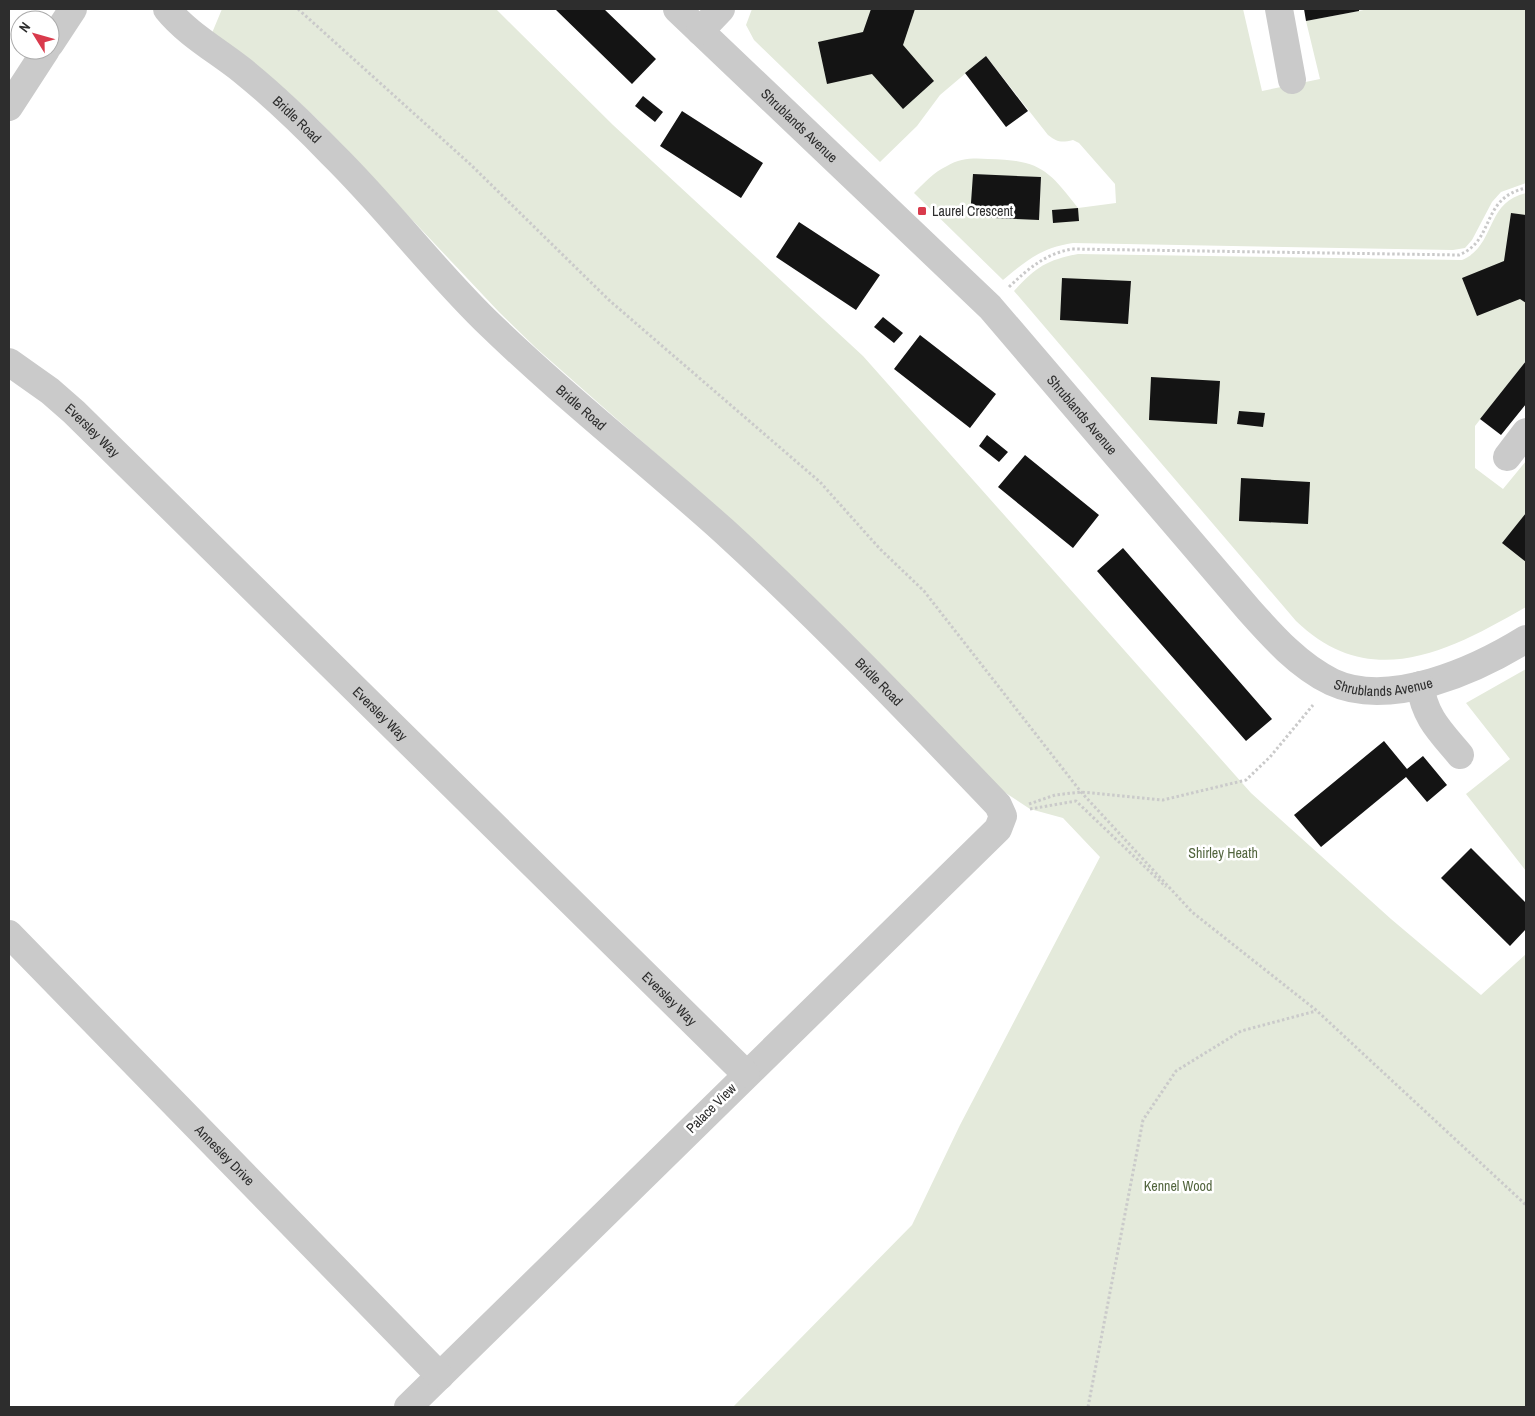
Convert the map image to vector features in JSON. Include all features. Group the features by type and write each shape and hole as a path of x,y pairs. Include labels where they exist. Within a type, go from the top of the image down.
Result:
{"street":[{"path":"60,29 73,9"},
{"name":"Bridle Road","path":"167,9 177,20 244,72 308,129 363,186 408,238 483,318 529,362 725,533 908,711 998,805"},
{"name":"Shrublands Avenue","path":"677,9 990,307 1272,636 1310,668 1332,682 1352,688 1374,690 1420,685 1469,670 1526,639"},
{"path":"700,31 721,9"},
{"path":"1279,9 1292,80"},
{"path":"9,107 40,60"},
{"name":"Eversley Way","path":"9,362 50,390 74,412 746,1074"},
{"path":"1507,456 1526,432"},
{"path":"1420,685 1423,706 1435,725 1460,755"},
{"name":"Palace View","path":"408,1407 998,829 1003,816 998,805"},
{"name":"Annesley Drive","path":"9,934 440,1376"}],"path":[{"path":"298,9 470,164 610,301 820,482 880,549 924,591 1081,792 1192,912"},
{"path":"990,307 1028,269 1041,259 1056,252 1072,249 1459,255 1470,250 1479,240 1496,204 1505,195 1526,188"},
{"path":"1025,805 1055,795 1081,792 1163,800 1246,780 1270,757 1332,682"},
{"path":"1030,809 1076,801 1192,912 1316,1010 1526,1205"},
{"path":"1088,1407 1143,1120 1176,1071 1241,1031 1316,1010"}],"green space":[{"path":"222,9 496,9 613,125 863,356 1251,793 1391,919 1481,995 1526,954 1526,1407 733,1407 912,1225 960,1125 1100,857 1063,818 1030,809 995,786 729,518 536,348 499,312 319,121 289,93 212,33"},
{"path":"752,9 1243,9 1262,91 1320,79 1306,21 1369,9 1526,9 1526,183 1501,192 1492,202 1472,240 1465,248 1453,250 1073,243 1052,248 1035,256 1003,280 914,193 938,171 957,161 972,159 1005,160 1041,169 1058,184 1078,208 1116,203 1115,184 1079,143 1073,140 1059,141 1048,135 986,56 940,95 917,126 880,162 754,40 746,25"},
{"path":"1526,193 1526,361 1475,426 1475,468 1503,489 1526,461 1526,607 1468,638 1439,650 1410,658 1381,660 1353,655 1324,643 1296,621 1014,291 1028,276 1042,266 1057,259 1078,254 1462,260 1481,245 1503,205 1513,198"},
{"path":"1526,669 1526,871 1466,794 1510,759 1466,703"}],"building":[{"path":"555,9 604,9 656,59 632,84"},
{"path":"871,9 915,9 903,45 934,81 903,109 872,74 827,84 818,42 863,32"},
{"path":"1304,9 1359,9 1359,11 1306,21"},
{"path":"986,56 1028,111 1006,127 965,73"},
{"path":"643,96 663,112 655,122 635,106"},
{"path":"682,111 763,163 741,198 660,146"},
{"path":"973,174 1041,177 1039,220 970,217"},
{"path":"1078,208 1079,221 1053,223 1052,210"},
{"path":"1511,213 1526,215 1526,303 1520,299 1477,316 1462,278 1504,261"},
{"path":"799,222 880,275 856,310 776,257"},
{"path":"1062,278 1131,281 1128,324 1060,320"},
{"path":"883,317 903,333 894,343 874,327"},
{"path":"920,335 996,394 970,428 894,369"},
{"path":"1526,361 1526,404 1501,435 1480,419"},
{"path":"1151,377 1220,381 1217,424 1149,420"},
{"path":"1239,411 1265,413 1263,427 1237,424"},
{"path":"987,435 1008,452 999,462 979,446"},
{"path":"1025,455 1099,515 1073,548 998,487"},
{"path":"1241,478 1310,482 1308,524 1239,521"},
{"path":"1526,513 1526,562 1502,543"},
{"path":"1123,548 1272,719 1246,741 1097,571"},
{"path":"1384,741 1407,769 1423,756 1447,785 1427,802 1406,777 1321,847 1294,815"},
{"path":"1471,848 1526,903 1526,929 1510,946 1441,878"}],"place":[{"name":"Laurel Crescent","path":"922,211"}],"park label":[{"name":"Shirley Heath","path":"1223,853"},
{"name":"Kennel Wood","path":"1178,1186"}]}
